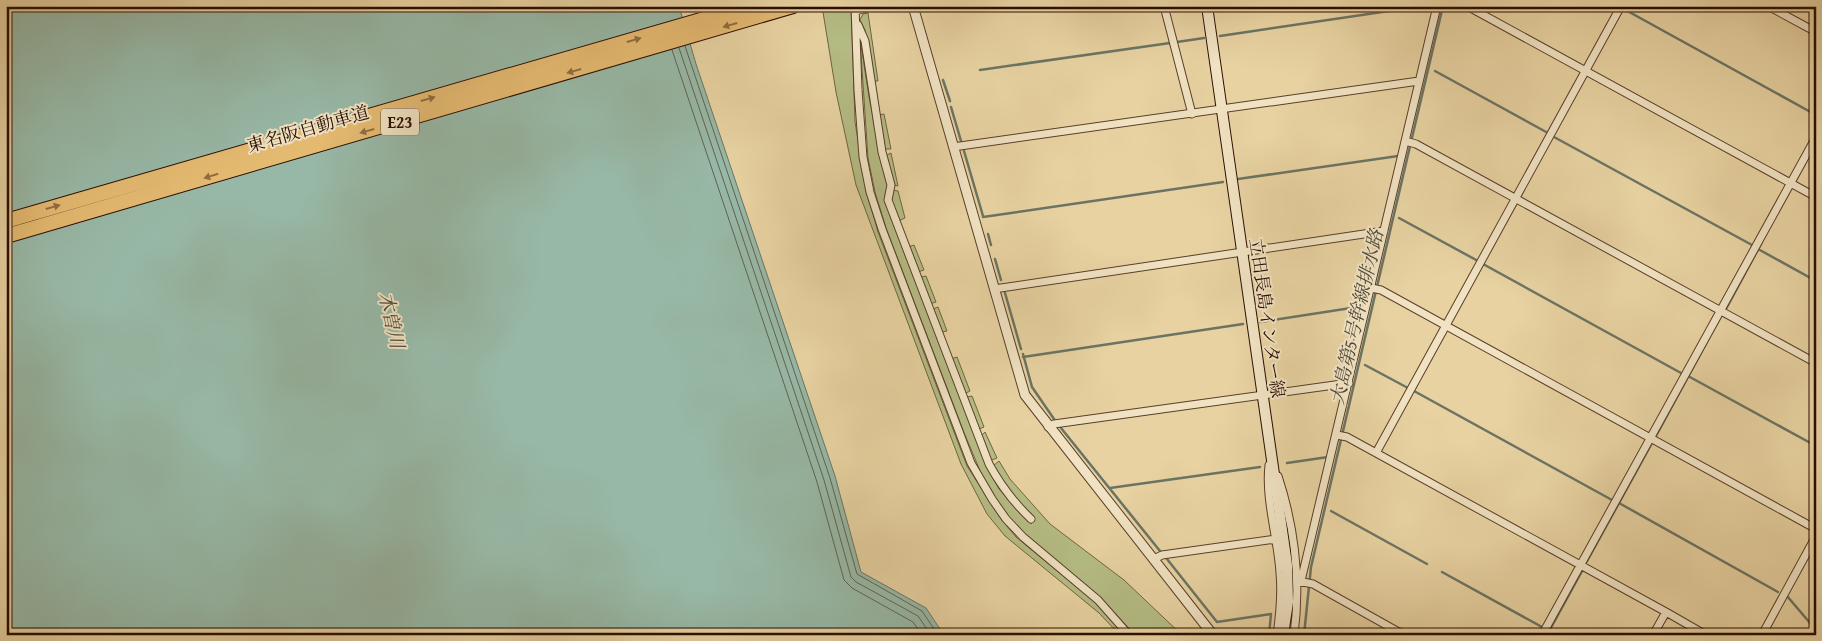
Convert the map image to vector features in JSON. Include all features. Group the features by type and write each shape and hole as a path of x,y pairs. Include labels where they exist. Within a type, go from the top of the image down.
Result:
{"highway":[{"name":"東名阪自動車道","path":"6,221 749,6"},
{"name":"東名阪自動車道","path":"6,236 793,6"}],"main road":[{"name":"立田長島インター線","path":"1207,6 1220,109 1287,566 1288,602 1283,635"}],"street":[{"path":"875,6 855,9 860,124 870,192 971,463 992,499 1017,531 1038,552 1098,600 1129,635"},
{"path":"913,6 1023,391 1048,427 1213,635"},
{"path":"1164,6 1192,114"},
{"path":"1294,635 1301,581 1338,435 1437,6"},
{"path":"1467,6 1816,197"},
{"path":"1376,453 1621,6"},
{"path":"1768,6 1816,32"},
{"path":"856,20 865,41 882,152 891,185 888,200 989,464 1007,495 1031,519"},
{"path":"953,147 1419,81"},
{"path":"1542,635 1816,137"},
{"path":"1406,141 1416,144 1516,198 1816,363"},
{"path":"994,289 1384,231"},
{"path":"1372,288 1381,290 1816,529"},
{"path":"1048,427 1263,394 1349,383"},
{"path":"1338,435 1346,437 1376,453 1706,635"},
{"path":"1271,455 1289,518 1301,581"},
{"path":"1271,455 1268,468 1280,573 1280,612 1277,635"},
{"path":"1762,635 1816,536"},
{"path":"1154,559 1162,555 1276,539"},
{"path":"1301,581 1313,584 1404,635"},
{"path":"1653,635 1666,612"}],"green space":[{"path":"822,6 851,6 855,122 866,189 878,232 967,466 1001,519 1016,537 1096,603 1124,635 1120,635 1099,613 1005,536 987,514 961,464 856,185 836,92"},
{"path":"868,13 878,81 873,81 865,30 860,20 863,14"},
{"path":"860,39 869,97 888,185 885,200 987,467 999,489 1031,524 1034,520 1015,501 993,466 999,461 1010,479 1050,524 1124,580 1182,635 1135,635 1101,598 1026,535 1008,517 981,473 886,228 875,192 868,158"},
{"path":"884,114 891,149 884,149 878,115"},
{"path":"891,153 898,186 894,185 885,156"},
{"path":"892,190 898,191 905,218 898,221 890,199"},
{"path":"914,245 924,270 918,272 908,247"},
{"path":"926,276 936,302 930,304 920,277"},
{"path":"938,307 947,331 942,332 933,309"},
{"path":"957,357 970,391 966,393 963,392 951,359"},
{"path":"972,396 984,427 979,429 967,397"},
{"path":"985,432 997,458 992,460 989,459 981,436"}],"water":[{"name":"木曽川","path":"6,6 679,6 696,64 835,476 861,572 926,608 944,635 6,635"}],"waterway":[{"path":"1220,36 1423,6"},
{"name":"大島第5号幹線排水路","path":"1304,635 1311,567 1443,6"},
{"path":"1622,8 1816,115"},
{"path":"1177,42 1204,38"},
{"path":"980,70 1170,43"},
{"path":"1435,71 1548,133"},
{"path":"943,80 950,101"},
{"path":"951,107 961,141"},
{"path":"1554,137 1752,245"},
{"path":"964,151 983,216"},
{"path":"1238,179 1398,156"},
{"path":"983,217 1223,182"},
{"path":"1399,218 1478,261"},
{"path":"988,234 991,245"},
{"path":"1726,309 1762,242"},
{"path":"1758,249 1816,281"},
{"path":"995,259 1001,280"},
{"path":"1483,264 1681,373"},
{"path":"1005,293 1021,349"},
{"path":"1260,322 1364,306"},
{"path":"1656,436 1721,316"},
{"path":"1023,357 1243,324"},
{"path":"1023,354 1032,387 1054,419"},
{"path":"1365,365 1408,388"},
{"path":"1688,376 1816,446"},
{"path":"1414,391 1612,500"},
{"path":"1061,428 1160,551"},
{"path":"1586,563 1652,443"},
{"path":"1287,463 1328,457"},
{"path":"1110,488 1260,467"},
{"path":"1619,503 1778,592"},
{"path":"1331,511 1427,564"},
{"path":"1167,559 1217,622 1271,614 1269,635"},
{"path":"1547,635 1582,571"},
{"path":"1442,572 1542,627"},
{"path":"1787,596 1816,630"},
{"path":"1549,631 1556,635"}]}
